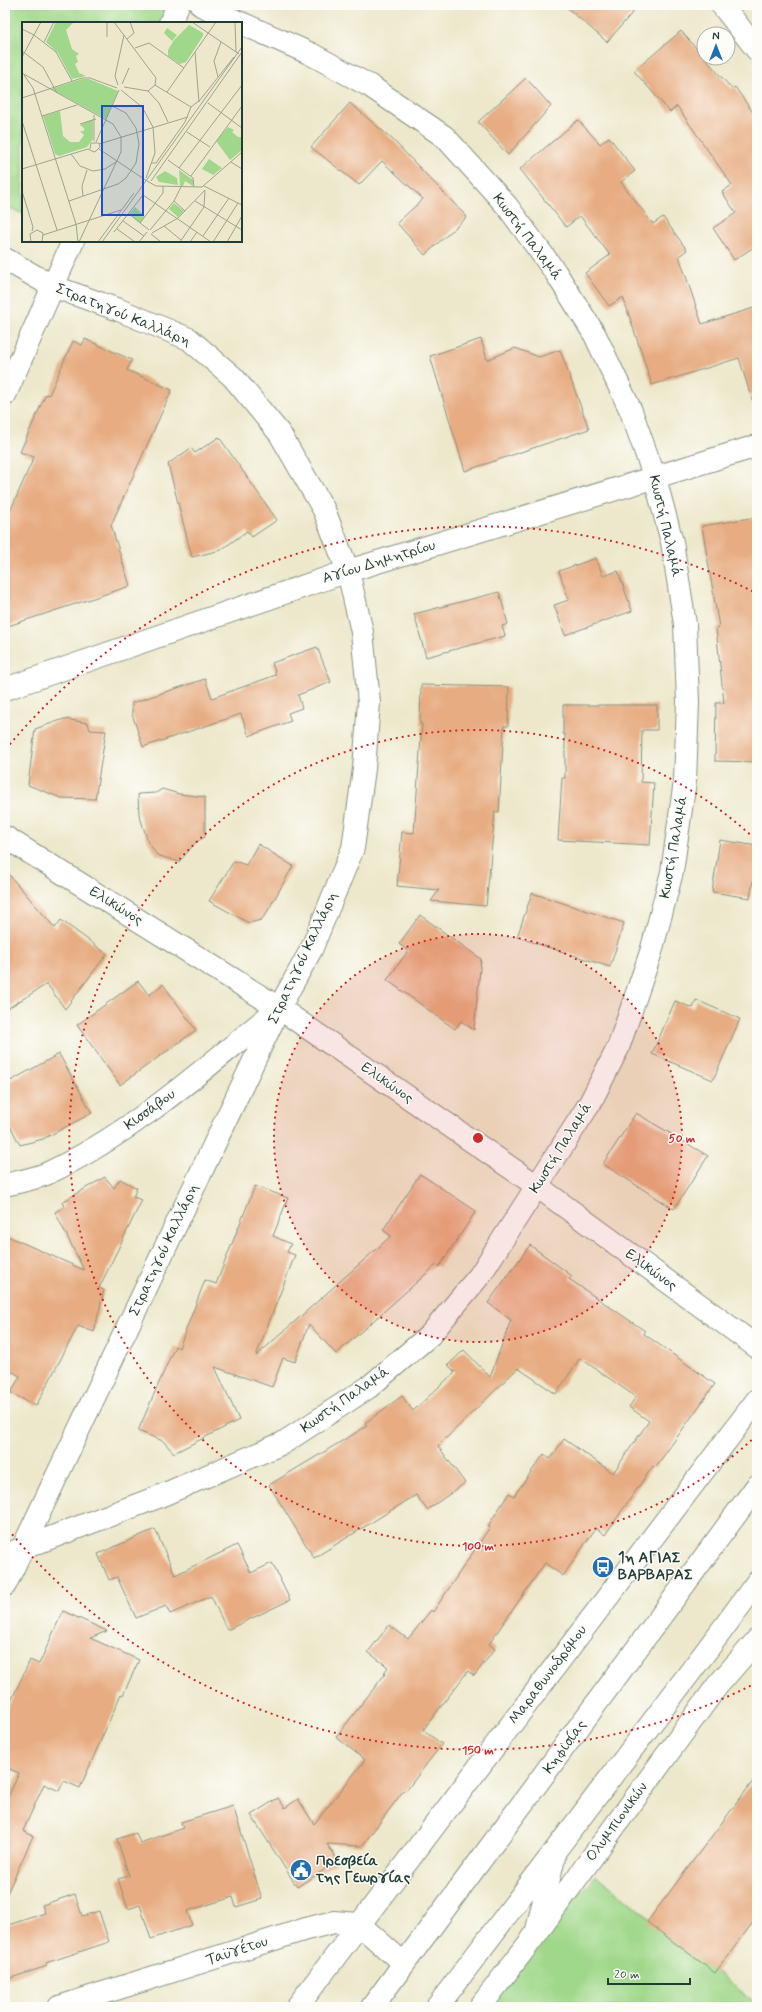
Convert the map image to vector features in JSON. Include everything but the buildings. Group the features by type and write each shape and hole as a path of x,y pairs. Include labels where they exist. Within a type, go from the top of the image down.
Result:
{"street":[{"path":"170,22 178,5"},
{"name":"Κωστή Παλαμά","path":"201,5 238,22"},
{"path":"722,5 757,50"},
{"name":"Κωστή Παλαμά","path":"14,1552 158,1497 283,1443 369,1387 430,1335 480,1275 590,1103 618,1048 651,952 672,872 685,781 688,702 685,624 672,542 656,478 631,411 595,335 556,273 506,206 445,138 370,86 311,54 242,24"},
{"path":"5,394 73,242"},
{"name":"Στρατηγού Καλλάρη","path":"5,259 52,286 119,310 189,339 233,377 280,434 324,510 348,572 362,632 369,702 364,769 353,848 311,950 280,1008 14,1552 5,1585"},
{"name":"Αγίου Δημητρίου","path":"5,689 348,572 757,446"},
{"name":"Ελικώνος","path":"5,837 280,1008 537,1186 757,1347"},
{"name":"Κισσάβου","path":"5,1186 45,1174 104,1143 181,1086 280,1008"},
{"name":"Μαραθωνοδρόμου","path":"297,2007 757,1400"},
{"name":"Κηφισίας","path":"372,2007 757,1486"},
{"path":"437,2007 757,1582"},
{"name":"Ολυμπιονικών","path":"486,2005 717,1686 757,1640"},
{"path":"536,1934 556,1848"},
{"name":"Ταϋγέτου","path":"59,2007 306,1929 334,1922 359,1924"},
{"path":"359,1924 404,1964"}],"green space":[{"path":"5,5 168,5 160,22 22,22 22,214 5,206"},
{"path":"596,1875 757,2004 757,2007 493,2007 485,2001"}],"place":[{"name":"1η ΑΓΙΑΣ ΒΑΡΒΑΡΑΣ","path":"603,1567"},
{"name":"Πρεσβεία της Γεωργίας","path":"301,1870"}]}
